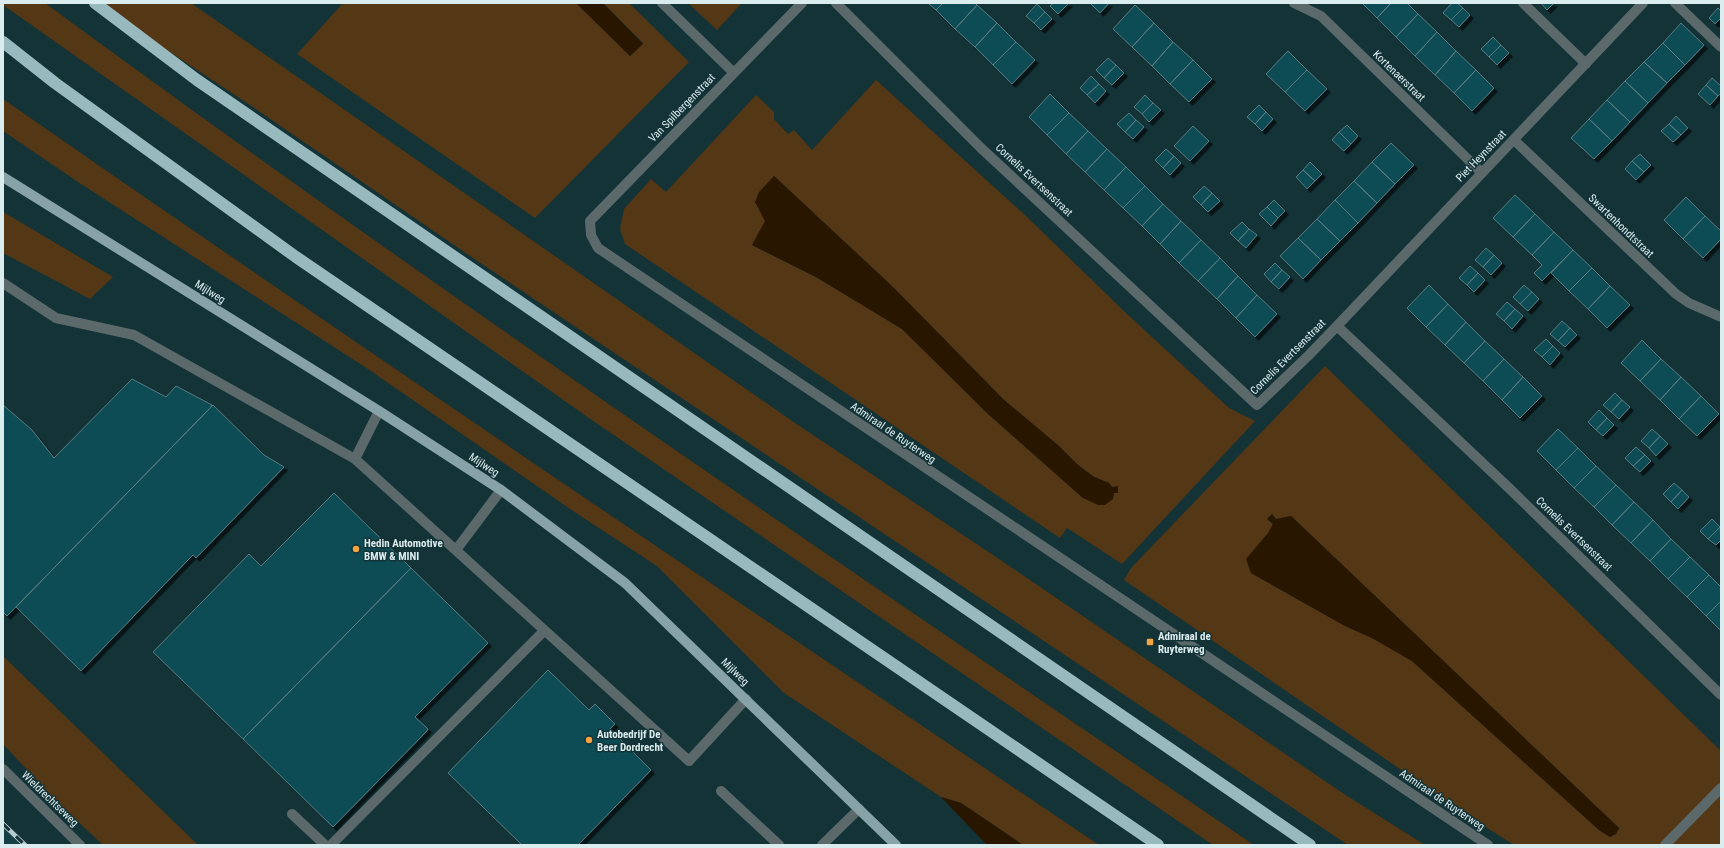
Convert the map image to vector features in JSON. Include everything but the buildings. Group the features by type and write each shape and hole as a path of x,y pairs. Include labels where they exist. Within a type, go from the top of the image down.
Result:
{"highway":[{"path":"95,3 197,80 1310,845"},
{"path":"3,42 55,83 296,257 1158,845"}],"main road":[{"name":"Mijlweg","path":"3,177 379,411 500,490 625,583 896,845"}],"street":[{"path":"662,3 734,72"},
{"name":"Van Spilbergenstraat","path":"591,235 590,221 802,3"},
{"name":"Cornelis Evertsenstraat","path":"836,3 981,148 1257,405 1337,326 1504,483 1721,695"},
{"name":"Kortenaerstraat","path":"1294,3 1320,16 1482,173"},
{"path":"1523,3 1586,64"},
{"name":"Piet Heynstraat","path":"1337,326 1643,3"},
{"path":"1675,3 1721,47"},
{"name":"Swartenhondtstraat","path":"1514,140 1676,294 1689,303 1721,317"},
{"name":"Admiraal de Ruyterweg","path":"591,235 598,248 1488,845"},
{"path":"3,283 56,318 134,335 356,460 689,761 746,700"},
{"path":"356,460 379,411"},
{"path":"456,550 500,490"},
{"path":"331,845 544,631"},
{"name":"Wieldrechtseweg","path":"3,769 80,845"},
{"path":"1665,845 1721,788"},
{"path":"721,790 780,845"},
{"path":"822,845 859,809"},
{"path":"292,814 325,845"}],"shaded area":[{"path":"3,3 45,3 344,219 495,325 797,534 1254,845 1213,845 586,416 3,5"},
{"path":"102,3 191,3 795,423 1002,561 1344,794 1425,845 1348,845 473,258 250,105 135,29"},
{"path":"343,3 576,3 630,56 643,43 603,3 629,3 689,62 535,218 297,54"},
{"path":"576,3 603,3 643,44 630,56"},
{"path":"691,3 742,3 717,30 690,5"},
{"path":"876,80 1026,216 1127,314 1229,408 1255,421 1122,564 1067,528 1060,538 625,244 620,229 624,209 651,179 666,192 756,95 774,112 774,119 788,134 794,130 812,150","holes":["774,176 893,287 1004,400 1059,446 1078,465 1094,477 1109,483 1112,487 1083,498 988,414 902,329 816,277 752,245 766,221 755,202"]},
{"path":"3,99 413,381 1099,845 1023,845 961,803 941,797 784,693 657,566 576,513 365,367 81,184 3,131"},
{"path":"774,176 893,287 1004,400 1059,446 1078,465 1094,477 1109,483 1112,487 1118,486 1118,493 1114,493 1113,499 1105,505 1098,505 1083,498 988,414 902,329 816,277 752,245 765,221 755,202 759,192"},
{"path":"3,212 113,277 90,299 3,253"},
{"path":"1325,366 1721,751 1721,845 1514,845 1476,821 1124,580 1131,568","holes":["1272,514 1276,519 1291,516 1619,828 1616,834 1610,837 1599,830 1412,661 1372,638 1345,626 1251,573 1273,524 1267,519"]},
{"path":"1272,514 1276,519 1291,516 1619,828 1616,834 1610,837 1599,830 1412,661 1372,638 1345,626 1251,573 1246,559 1268,533 1273,524 1267,519"},
{"path":"3,656 198,845 103,845 59,804 3,744"},
{"path":"941,797 961,803 1023,845 987,845"},
{"path":"3,821 28,845 3,845"}],"railway":[{"path":"3,824 25,845"}],"place":[{"name":"Hedin Automotive BMW & MINI","path":"356,549"},
{"name":"Admiraal de Ruyterweg","path":"1150,642"},
{"name":"Autobedrijf De Beer Dordrecht","path":"589,740"}]}
